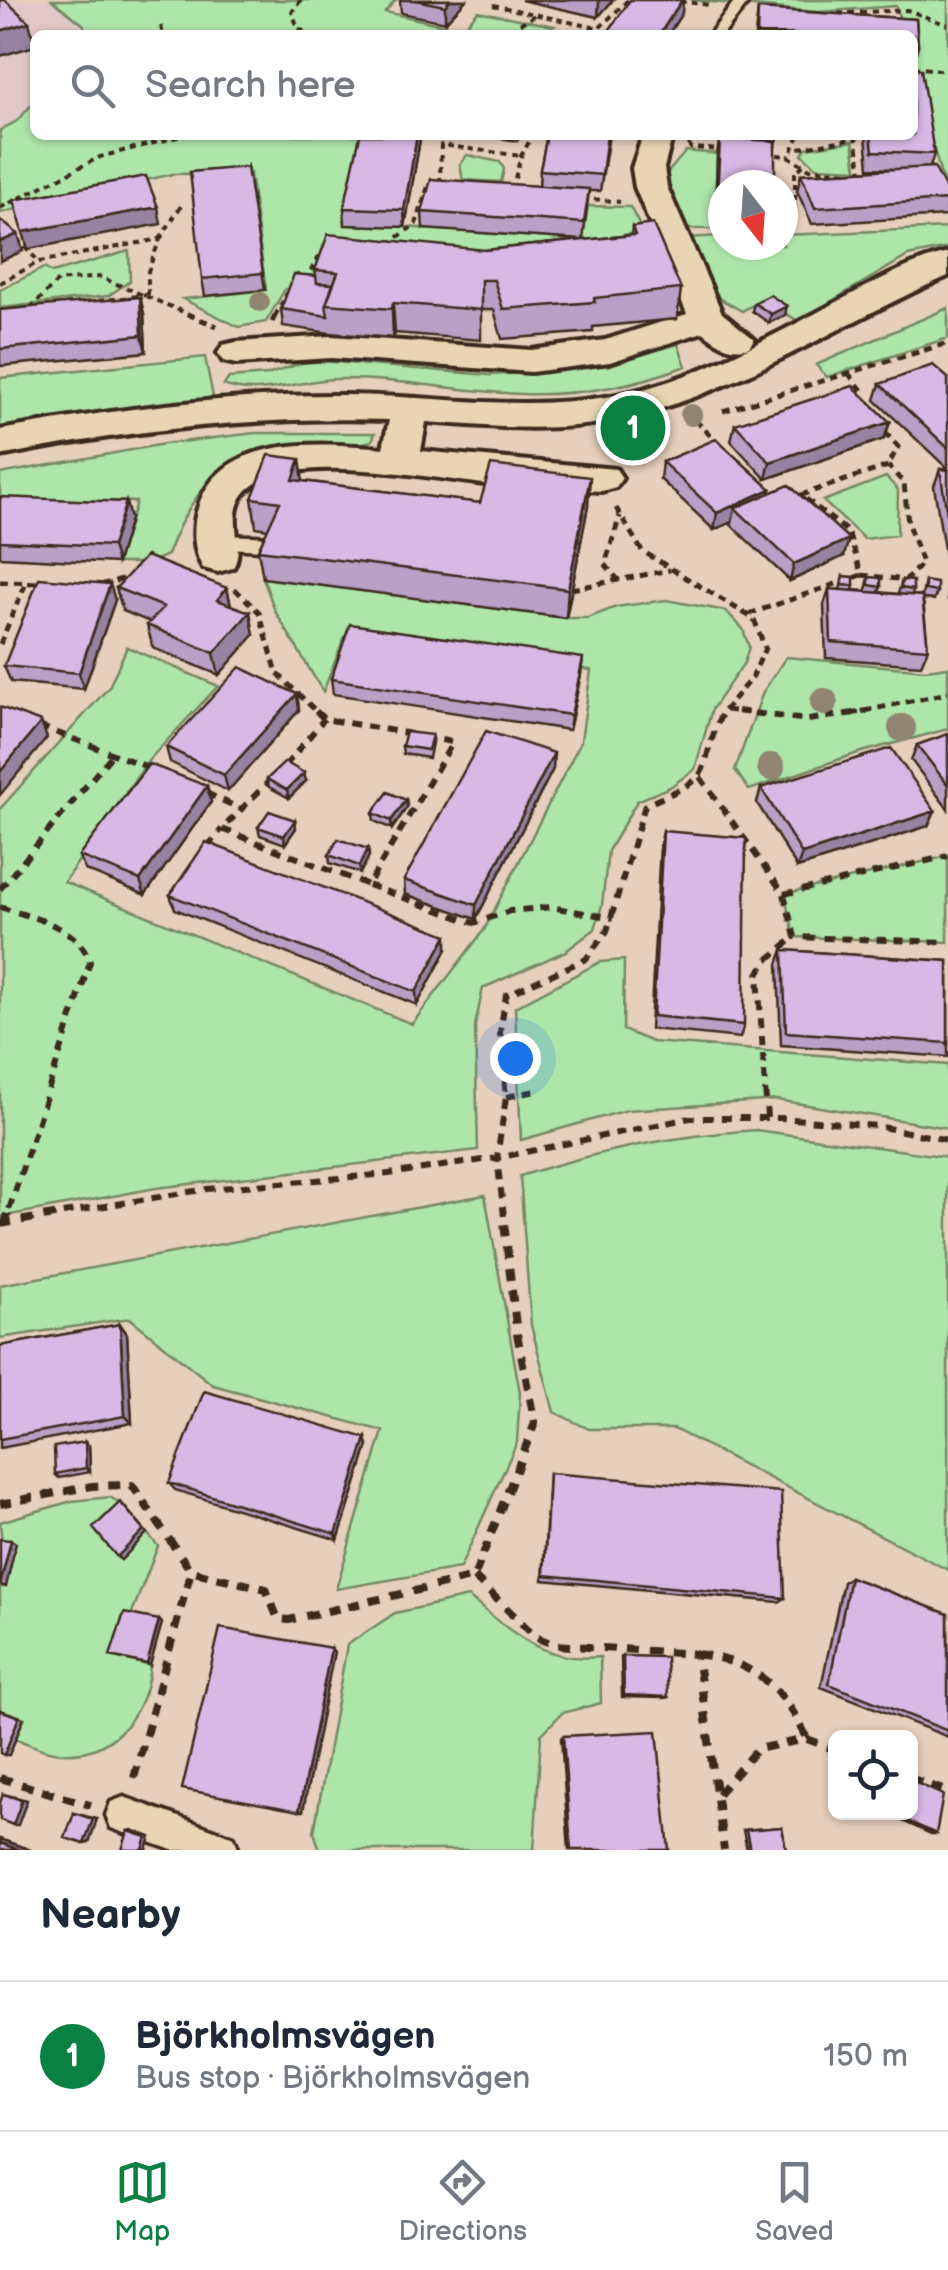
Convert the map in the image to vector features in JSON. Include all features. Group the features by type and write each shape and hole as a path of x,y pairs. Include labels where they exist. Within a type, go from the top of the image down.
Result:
{"street":[{"path":"659,140 648,168 660,237 707,319 761,356"},
{"path":"0,443 128,420 232,410 410,408 544,414 605,410 688,388 948,263"},
{"path":"872,298 948,273"},
{"path":"234,343 530,361 610,351 707,319"},
{"path":"400,462 410,408"},
{"path":"220,563 214,520 219,502 242,473 258,465 320,458 614,478"}],"lane":[{"path":"720,30 742,0"},
{"path":"220,563 278,544"},
{"path":"124,1815 221,1850"}],"path":[{"path":"301,0 292,12 301,30"},
{"path":"493,5 597,28 628,0"},
{"path":"896,10 904,0"},
{"path":"818,14 917,11 948,25"},
{"path":"510,30 535,15"},
{"path":"160,26 161,30"},
{"path":"918,67 948,71"},
{"path":"0,208 60,172 120,150 175,140"},
{"path":"512,189 521,156 530,140"},
{"path":"666,140 691,148 734,151"},
{"path":"788,156 797,140"},
{"path":"793,149 836,140"},
{"path":"856,140 862,173"},
{"path":"438,183 441,145 521,156"},
{"path":"752,152 788,156 810,169 878,174"},
{"path":"798,170 804,165"},
{"path":"380,251 416,224 429,183 456,184"},
{"path":"566,197 621,202"},
{"path":"148,295 148,271 160,240 181,206"},
{"path":"8,229 38,262"},
{"path":"0,283 38,262 160,240"},
{"path":"268,330 289,291 308,277 319,257 339,254"},
{"path":"30,308 52,284 100,278 148,295 234,343"},
{"path":"85,302 148,295"},
{"path":"15,310 49,306"},
{"path":"678,426 948,343"},
{"path":"848,373 862,390 864,408"},
{"path":"695,420 727,452"},
{"path":"862,575 848,532 801,495 888,466 898,448 875,421"},
{"path":"0,1504 92,1486 132,1485 191,1571 266,1588 278,1620 292,1623 365,1601 452,1586 474,1577 535,1423 518,1334 497,1158 506,1098 500,1032 506,996 586,959 613,918 645,805 700,777 725,710 753,676 765,648 754,619 642,551 620,516 614,478 644,436 661,431"},
{"path":"748,615 862,575 906,580 922,563 908,524 904,484 888,466"},
{"path":"619,581 604,564 620,516"},
{"path":"220,563 237,590 260,612 278,674 324,719 453,742 368,884"},
{"path":"571,589 672,569"},
{"path":"100,585 143,572"},
{"path":"0,582 63,584"},
{"path":"0,644 26,583"},
{"path":"725,710 808,720 948,693"},
{"path":"200,856 324,719"},
{"path":"26,721 111,756 161,771"},
{"path":"0,889 111,756"},
{"path":"700,777 784,894 795,937"},
{"path":"193,786 241,810"},
{"path":"222,829 474,923 510,912 551,907 613,918"},
{"path":"784,894 948,856"},
{"path":"0,907 58,927 85,946 90,962 3,1223 207,1189 370,1176 497,1158 690,1118 767,1118 877,1126 948,1140"},
{"path":"767,1118 758,974 766,961 795,937 948,942"},
{"path":"506,1098 536,1091"},
{"path":"0,1778 124,1815 191,1571"},
{"path":"474,1577 536,1638 556,1645 698,1654 744,1661 774,1682 795,1710 806,1740"},
{"path":"698,1654 724,1850"},
{"path":"717,1795 757,1749 806,1740 828,1747"},
{"path":"918,1781 948,1792"}],"shaded area":[{"path":"0,0 52,0 85,25 84,30 30,30 30,107 17,121 0,130"}],"green space":[{"path":"52,0 396,0 385,12 462,29 478,11 554,26 546,30 83,30 84,25"},
{"path":"691,0 948,0 948,202 918,89 918,30 903,30 896,6 818,12"},
{"path":"30,107 30,140 366,140 405,227 582,240 588,206 630,207 643,232 623,235 611,243 321,293 285,289 266,322 239,327 183,299 266,290 250,173 173,174 0,213 0,130 17,121"},
{"path":"853,141 857,169 816,167 802,154 806,148"},
{"path":"686,151 717,154 716,170 708,170 708,229 680,229 670,207 664,177"},
{"path":"467,155 500,162 504,169 501,182 463,180 460,165"},
{"path":"948,228 948,248 908,256 798,321 763,299 742,311 717,297 685,238 708,237 708,260 798,260 798,234"},
{"path":"129,251 130,281 108,296 0,308 0,290 44,268 52,273"},
{"path":"948,308 948,338 827,377 816,365"},
{"path":"678,344 686,366 626,384 564,393 498,393 361,379 251,390 224,385 229,378 267,375 310,360 489,375 617,362"},
{"path":"205,357 213,397 0,435 0,378"},
{"path":"255,433 375,433 372,441 363,443 275,448 233,464 201,491 188,509 167,555 149,563 117,563 136,502 0,499 0,474 164,444"},
{"path":"886,477 898,490 897,535 864,539 823,501"},
{"path":"263,578 566,618 588,618 616,607 666,600 726,611 743,629 749,647 744,663 712,709 695,769 670,787 637,801 608,851 595,929 566,951 483,988 475,1026 478,1150 156,1188 0,1217 0,809 109,687 127,647 218,686 148,761 64,882 412,1024 484,930 581,741 591,670 345,636 323,692 275,611"},
{"path":"786,657 926,670 948,667 948,729 858,753 749,790 735,770 763,692"},
{"path":"948,856 948,942 795,937 784,894"},
{"path":"624,960 623,1030 652,1042 948,1065 948,1128 777,1100 627,1110 521,1140 515,1007 600,962"},
{"path":"756,1130 948,1157 948,1570 674,1429 589,1429 554,1412 531,1325 520,1176 636,1146"},
{"path":"485,1195 520,1393 517,1442 460,1568 336,1589 383,1431 213,1385 130,1318 0,1338 0,1285"},
{"path":"110,1497 124,1506 97,1531 121,1560 147,1533 158,1546 115,1657 150,1666 147,1685 132,1718 107,1742 73,1753 48,1751 16,1739 23,1718 0,1710 0,1587 6,1587 0,1522 72,1501"},
{"path":"468,1597 514,1633 544,1650 579,1658 600,1657 601,1703 562,1713 541,1735 534,1850 320,1850 314,1832 347,1645 395,1613"}],"building":[{"path":"0,0 5,0 29,22 0,31"},
{"path":"415,0 450,0 445,6"},
{"path":"630,0 682,0 662,30 609,30"},
{"path":"758,9 916,19 917,30 757,30"},
{"path":"918,69 921,69 934,154 873,151 872,140 918,140"},
{"path":"359,140 416,140 404,210 344,208"},
{"path":"546,140 606,140 602,175 540,170"},
{"path":"720,140 775,141 775,170 718,170"},
{"path":"247,167 263,273 202,279 190,172"},
{"path":"934,167 948,200 815,208 801,174"},
{"path":"146,176 158,207 23,232 14,200"},
{"path":"431,179 589,189 584,223 422,212"},
{"path":"0,220 18,234 0,242"},
{"path":"653,224 681,289 594,298 595,302 503,309 494,280 481,280 481,310 393,303 392,309 326,304 338,272 315,270 328,234 485,250 635,235 632,227"},
{"path":"294,274 316,276 317,283 333,284 326,304 328,316 281,309"},
{"path":"770,295 787,306 771,314 754,303"},
{"path":"140,297 142,335 0,349 0,310"},
{"path":"933,365 948,378 948,448 880,384"},
{"path":"853,386 890,422 770,462 735,424"},
{"path":"716,439 771,489 717,513 662,462"},
{"path":"269,455 300,459 293,480 480,503 491,465 590,477 568,589 258,550 280,502 252,498"},
{"path":"940,469 948,470 948,521"},
{"path":"789,485 849,539 794,564 735,508"},
{"path":"0,497 126,502 112,546 0,541"},
{"path":"146,556 227,588 217,600 250,612 214,653 147,625 164,607 116,588"},
{"path":"843,576 854,577 854,586 842,585"},
{"path":"869,577 881,578 881,587 869,585"},
{"path":"39,578 110,584 79,673 4,666"},
{"path":"902,580 913,581 913,590 901,588"},
{"path":"925,581 937,583 937,592 925,590"},
{"path":"829,589 922,596 928,649 831,642"},
{"path":"350,624 583,658 571,715 331,679"},
{"path":"240,667 297,694 224,775 166,747"},
{"path":"0,707 41,722 0,772"},
{"path":"486,731 554,753 476,905 404,880"},
{"path":"406,732 432,735 428,750 402,746"},
{"path":"948,734 948,785 917,745"},
{"path":"891,748 935,811 802,854 761,788"},
{"path":"285,762 304,773 287,790 267,779"},
{"path":"149,764 207,786 140,880 79,856"},
{"path":"388,792 406,800 391,821 373,813"},
{"path":"269,811 295,820 284,836 258,827"},
{"path":"663,831 746,838 744,1025 653,1016"},
{"path":"338,839 368,849 359,866 329,855"},
{"path":"206,842 447,935 416,992 170,895"},
{"path":"783,950 948,961 948,1043 786,1032"},
{"path":"120,1324 125,1416 0,1439 0,1346"},
{"path":"204,1391 366,1438 336,1534 169,1483"},
{"path":"85,1442 86,1468 55,1474 54,1447"},
{"path":"549,1473 781,1492 785,1598 544,1575"},
{"path":"120,1502 144,1530 117,1557 93,1528"},
{"path":"0,1539 11,1540 0,1585"},
{"path":"850,1577 948,1614 948,1731 829,1684"},
{"path":"124,1613 159,1620 147,1664 110,1656"},
{"path":"220,1628 331,1648 299,1811 182,1789"},
{"path":"623,1656 666,1657 668,1697 624,1695"},
{"path":"0,1710 19,1717 4,1755 0,1753"},
{"path":"657,1731 669,1850 571,1850 563,1736"},
{"path":"918,1784 943,1795 936,1834 905,1820 918,1820"},
{"path":"3,1794 22,1800 13,1825 0,1820"},
{"path":"74,1813 93,1819 84,1844 65,1838"},
{"path":"782,1827 786,1850 750,1850 746,1830"},
{"path":"128,1831 147,1837 143,1850 122,1850"},
{"path":"0,1843 19,1850 0,1850"}],"place":[{"name":"Björkholmsvägen","path":"633,428"}]}
